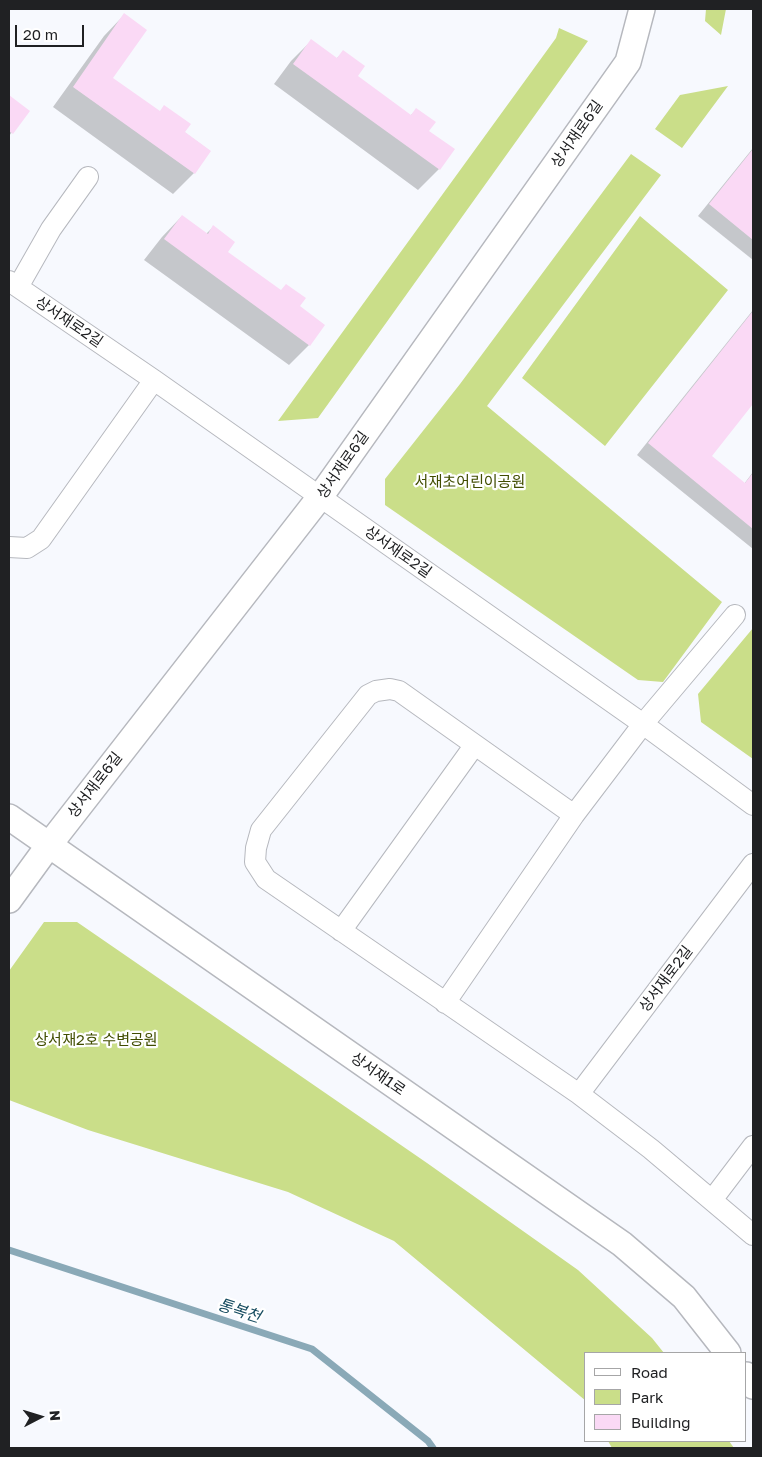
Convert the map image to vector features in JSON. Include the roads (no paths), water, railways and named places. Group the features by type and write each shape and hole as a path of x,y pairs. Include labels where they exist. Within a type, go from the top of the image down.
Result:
{"street":[{"name":"상서재로6길","path":"9,900 49,845 320,497 628,62 642,9"},
{"path":"13,284 88,177"},
{"name":"상서재로2길","path":"13,284 154,380 643,724 753,805"},
{"path":"9,547 27,548 41,539 154,380"},
{"path":"445,1003 574,815 643,724 735,616"},
{"path":"574,815 474,746 399,691 390,689 376,691 368,695 261,830 256,848 255,862 266,879 579,1094 753,1235"},
{"path":"341,931 474,746"},
{"name":"상서재1로","path":"9,817 622,1244 684,1297 727,1352"},
{"name":"상서재로2길","path":"579,1094 753,864"},
{"path":"712,1200 753,1146"}],"waterway":[{"name":"통복천","path":"9,1250 312,1349 428,1441 433,1448"}],"park label":[{"name":"서재초어린이공원","path":"470,482"},
{"name":"상서재2호 수변공원","path":"96,1040"}]}
